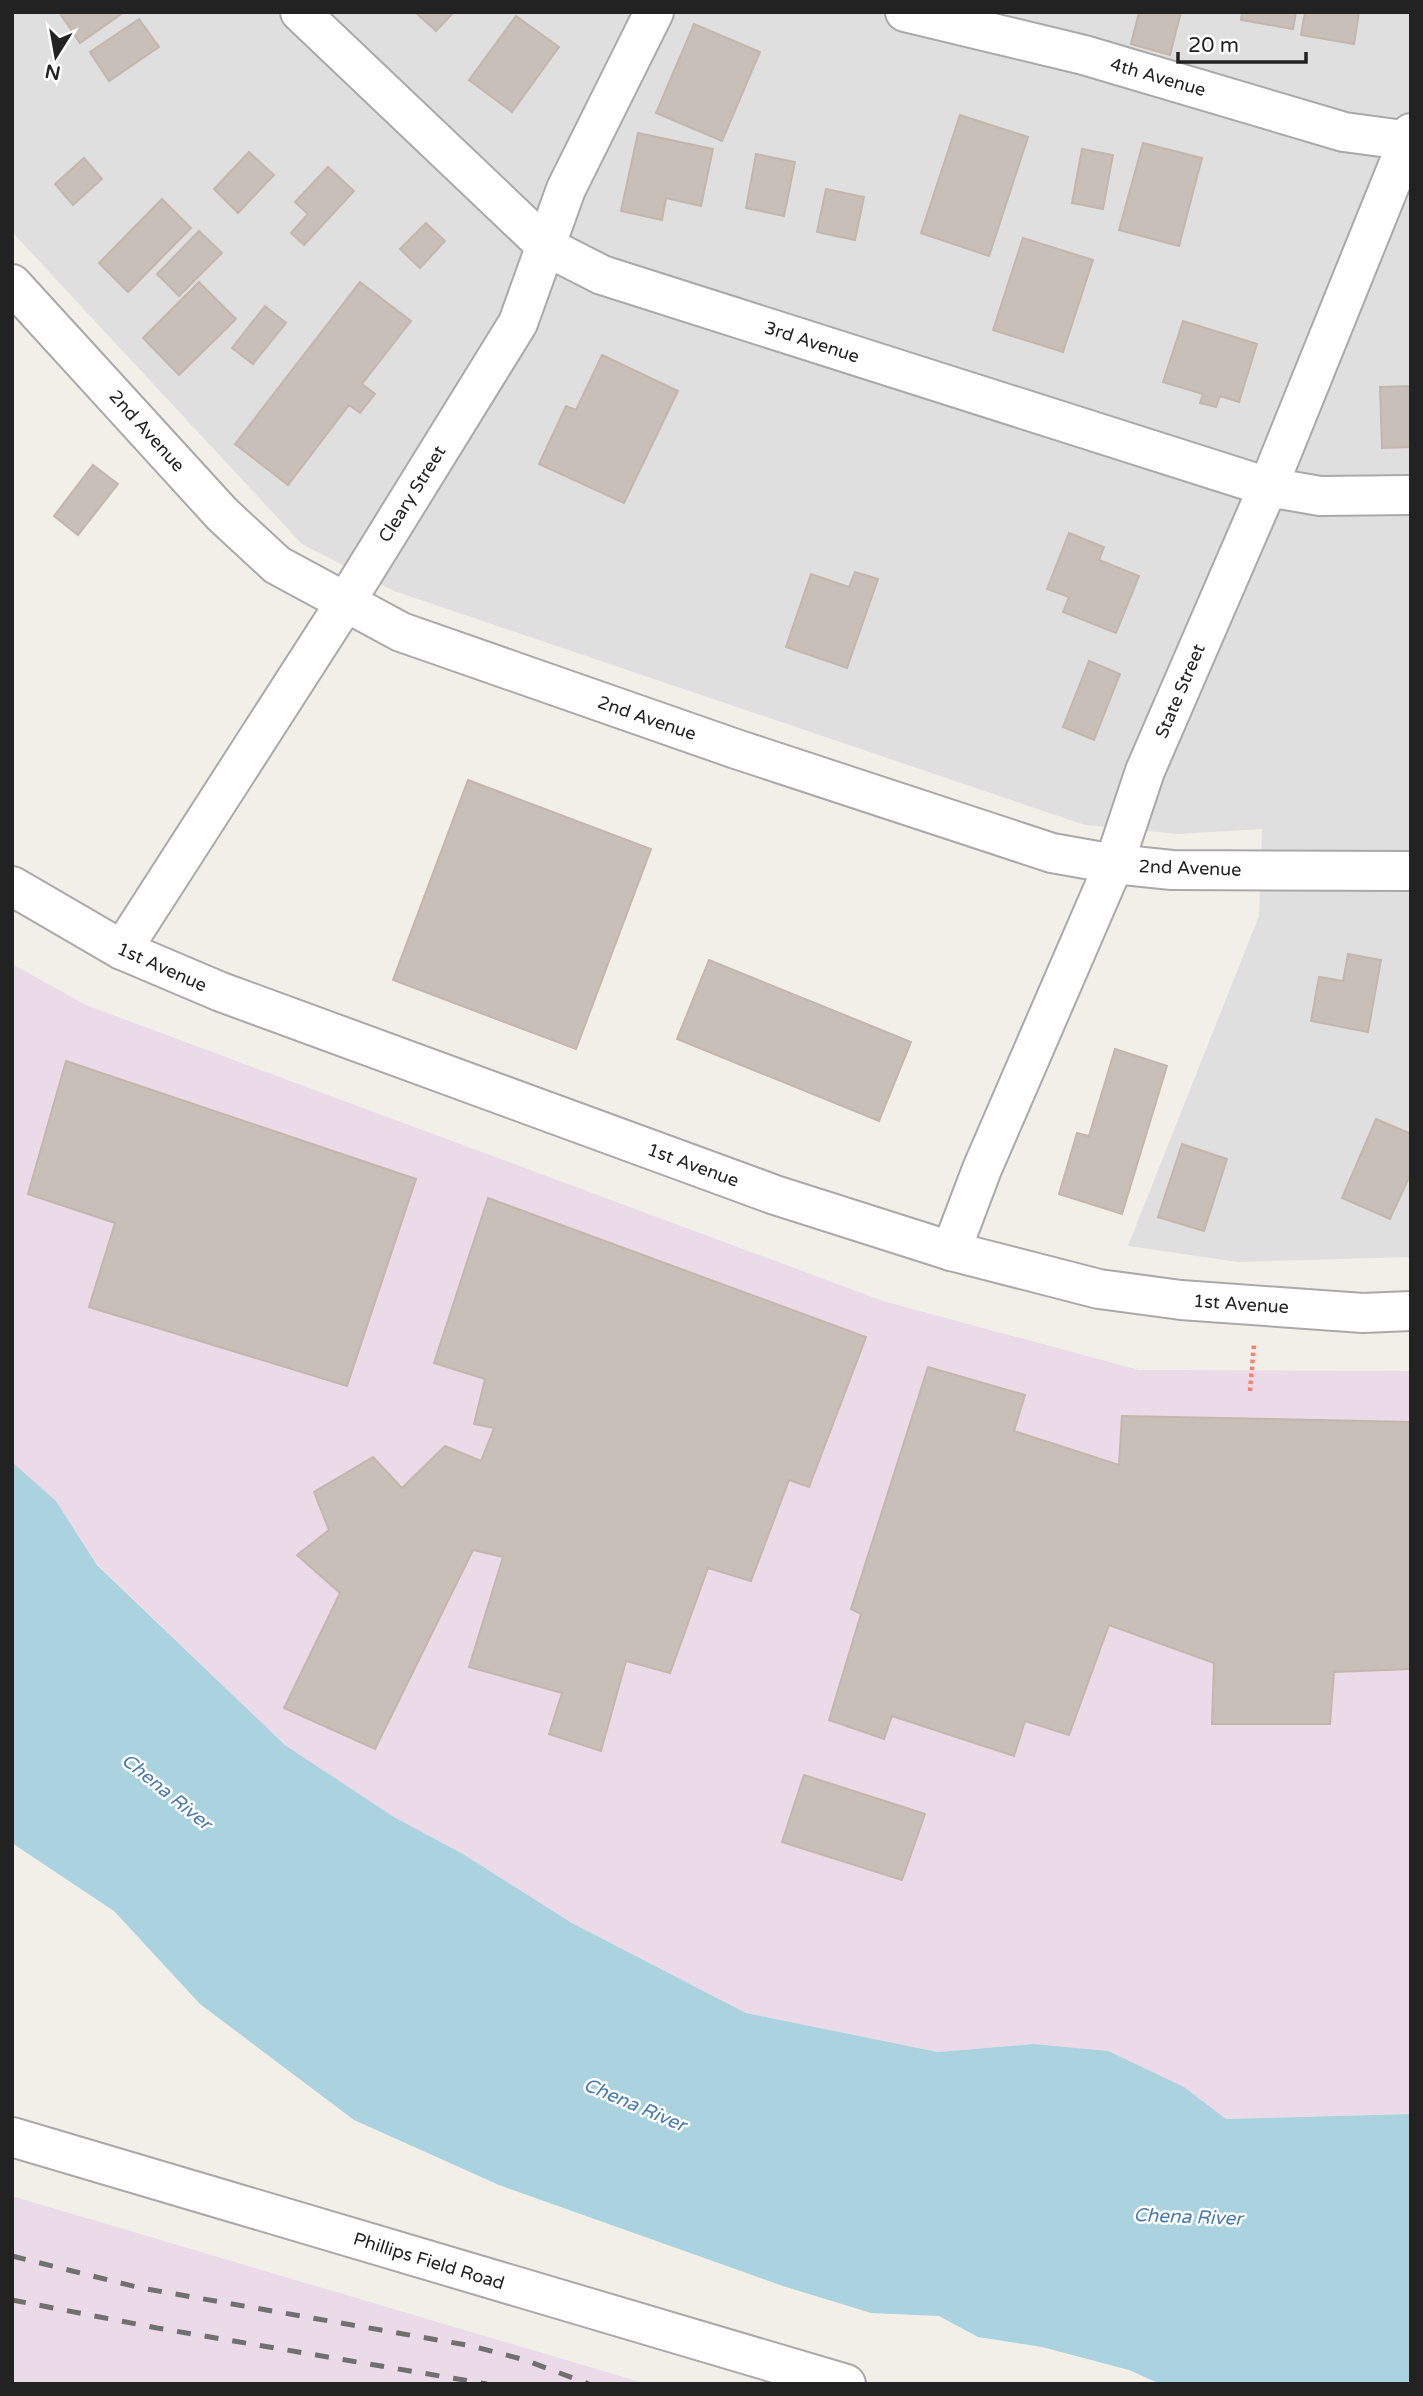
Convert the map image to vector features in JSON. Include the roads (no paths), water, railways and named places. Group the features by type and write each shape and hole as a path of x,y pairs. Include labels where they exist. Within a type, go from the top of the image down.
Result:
{"street":[{"name":"3rd Avenue","path":"300,12 547,247 602,275 1268,487 1320,496 1411,495"},
{"name":"Cleary Street","path":"122,950 345,603 518,323 566,189 654,12"},
{"name":"4th Avenue","path":"905,12 1084,55 1344,132 1410,138"},
{"name":"State Street","path":"951,1251 982,1169 1114,864 1145,771 1268,487 1410,138"},
{"name":"2nd Avenue","path":"12,284 222,514 276,565 401,632 736,750 1052,853 1114,864 1172,870 1411,871"},
{"name":"1st Avenue","path":"12,886 122,950 221,992 775,1195 951,1251 1099,1289 1167,1298 1363,1312 1411,1311"},
{"name":"Phillips Field Road","path":"12,2137 846,2384"}],"water":[{"name":"Chena River","path":"12,1462 56,1501 97,1565 285,1745 394,1817 463,1854 572,1923 746,2013 938,2052 1033,2044 1108,2051 1184,2087 1226,2119 1411,2114 1411,2384 1160,2384 1129,2370 1042,2347 978,2337 939,2316 871,2313 783,2286 499,2185 354,2120 200,2004 114,1911 12,1843"}],"railway":[{"path":"12,2256 141,2288 472,2346 525,2360 589,2384"},
{"path":"12,2300 157,2328 487,2384"}]}
